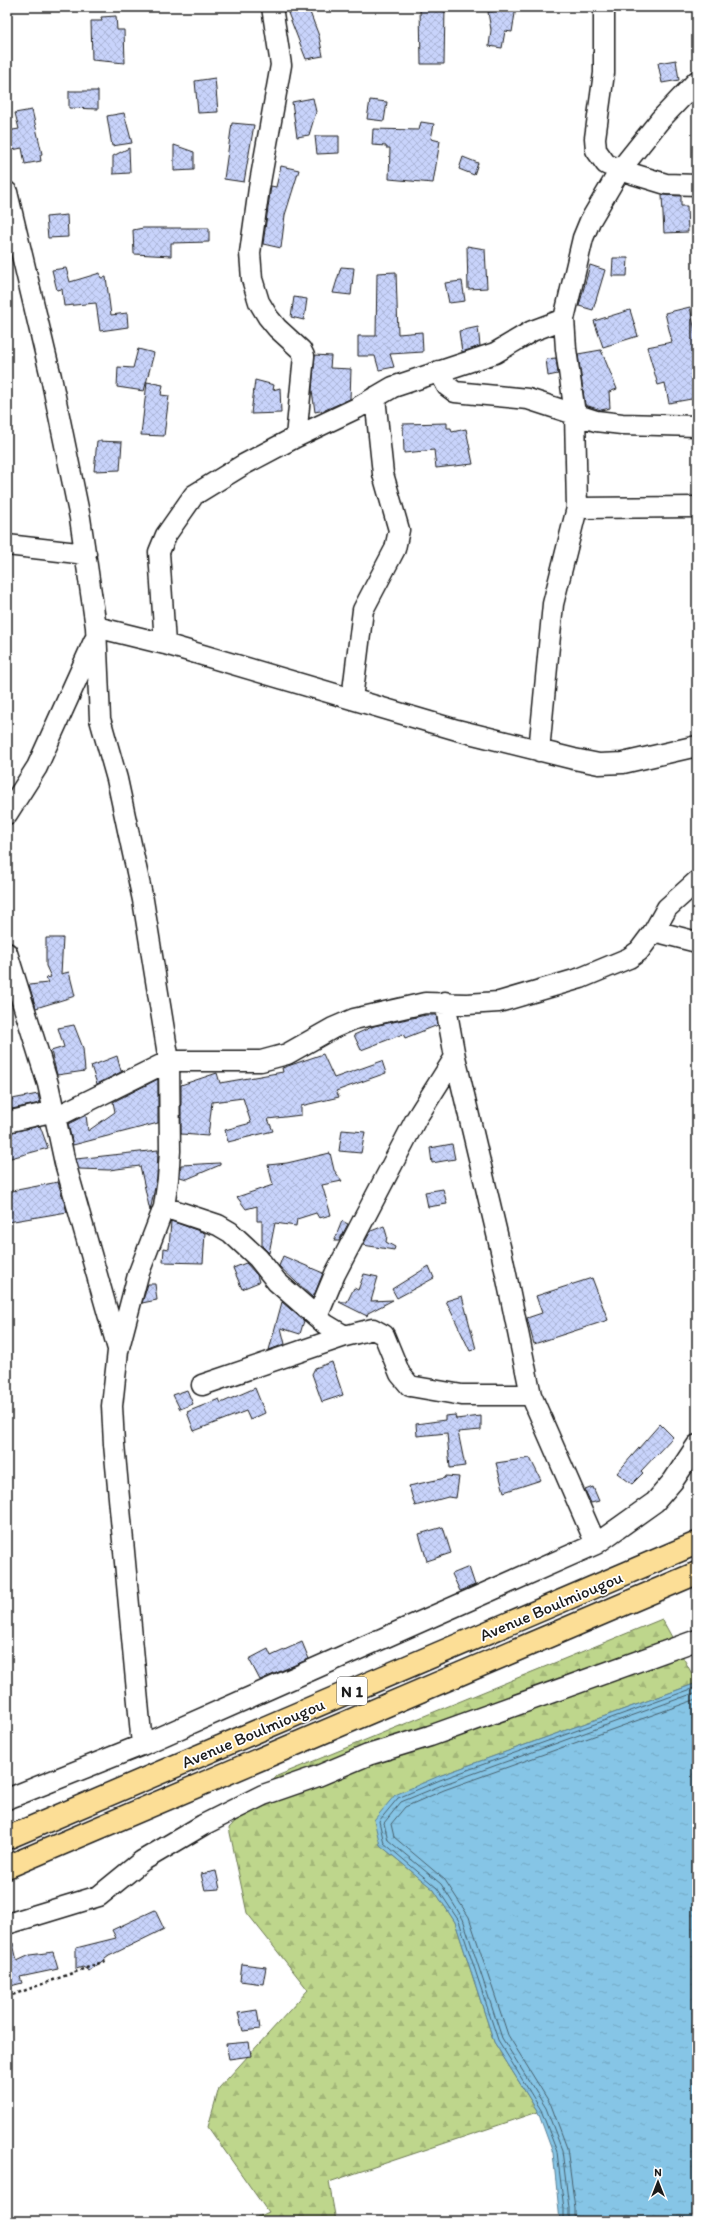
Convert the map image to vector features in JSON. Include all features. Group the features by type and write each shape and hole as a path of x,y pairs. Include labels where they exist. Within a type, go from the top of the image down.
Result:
{"highway":[{"name":"Avenue Boulmiougou","path":"7,1838 697,1543"},
{"name":"Avenue Boulmiougou","path":"7,1867 697,1573"}],"street":[{"path":"272,7 279,47 280,78 262,168 250,253 252,279 259,302 276,328 301,350 304,356 296,437"},
{"path":"604,7 604,73 595,138 596,150 600,160 620,170 666,184 697,185"},
{"path":"539,751 553,604 577,508 575,414 565,342 564,319 583,238 590,221 620,170 660,120 697,82"},
{"path":"7,192 51,377 86,554 96,632 100,719 117,779 143,900 169,1061 170,1151 164,1207 138,1275 118,1351 112,1406 114,1444 142,1745"},
{"path":"165,644 159,552 166,535 194,495 243,465 296,437 357,408 393,387 495,353 538,328 564,319"},
{"path":"438,371 447,386 455,392 528,399 596,421 622,424 697,426"},
{"path":"352,699 363,610 394,549 399,530 383,474 375,397"},
{"path":"577,508 697,507"},
{"path":"7,545 86,554"},
{"path":"96,632 165,644 352,699 539,751 599,764 623,763 697,746"},
{"path":"7,814 37,767 96,632"},
{"path":"7,1122 55,1114 169,1061 253,1061 274,1059 287,1054 333,1028 354,1019 405,1006 445,1002 467,1004 499,1002 581,978 629,958 639,951 654,931 667,908 697,881"},
{"path":"654,931 697,942"},
{"path":"7,953 15,1003 55,1114 66,1163 118,1351"},
{"path":"445,1002 455,1057 502,1255 531,1395 596,1544"},
{"path":"317,1317 335,1274 416,1119 455,1057"},
{"path":"164,1207 218,1225 230,1232 258,1258 277,1282 317,1317 335,1331 346,1336"},
{"path":"202,1385 346,1336 366,1330 379,1330 384,1334 400,1374 410,1386 462,1395 531,1395"},
{"path":"7,1799 142,1745 596,1544 655,1502 673,1481 697,1445"},
{"path":"7,1924 99,1896 142,1861 203,1825 263,1795 318,1776 368,1755 430,1736 697,1640"}],"path":[{"path":"7,1997 108,1960"}],"green space":[{"path":"662,1619 697,1683 439,1776 380,1845 434,1890 455,1922 494,2042 538,2112 329,2182 336,2221 248,2221 268,2212 208,2127 219,2088 308,1990 247,1913 229,1828 277,1776"}],"water":[{"path":"697,1683 697,2221 560,2221 553,2153 538,2112 494,2042 455,1922 434,1890 380,1845 374,1820 395,1795 439,1776"}],"building":[{"path":"303,7 308,7 319,36 323,56 306,59 288,13"},
{"path":"420,7 445,7 444,64 421,64"},
{"path":"516,7 512,32 505,31 502,48 489,46 491,30 488,12"},
{"path":"116,16 117,30 124,30 125,63 92,60 91,21 102,21 101,17"},
{"path":"676,60 679,80 662,83 658,63"},
{"path":"215,78 218,112 198,113 195,81"},
{"path":"69,91 98,91 98,109 69,108"},
{"path":"313,98 316,112 309,135 297,137 292,102"},
{"path":"370,100 387,102 384,121 367,119"},
{"path":"32,110 42,154 40,155 41,161 25,164 22,148 7,151 7,131 19,129 15,113"},
{"path":"124,113 132,143 112,146 107,116"},
{"path":"421,122 434,124 431,139 440,141 433,183 389,179 390,148 386,148 386,146 372,145 373,129 419,130"},
{"path":"232,123 254,125 244,182 224,179"},
{"path":"315,136 339,136 339,153 317,154"},
{"path":"174,145 194,152 194,170 174,171"},
{"path":"129,148 130,173 113,174 113,156"},
{"path":"463,157 478,163 474,175 459,169"},
{"path":"281,166 299,170 285,215 281,248 263,244 271,186 276,187"},
{"path":"662,195 681,196 681,206 687,206 688,232 664,233"},
{"path":"67,215 68,237 48,238 46,217"},
{"path":"143,228 209,228 209,242 171,243 171,256 134,254 133,230"},
{"path":"467,246 485,249 487,288 468,289"},
{"path":"613,258 628,258 627,276 612,276"},
{"path":"590,265 605,270 593,310 579,306"},
{"path":"341,267 354,268 351,295 333,293"},
{"path":"66,268 70,282 100,273 101,278 106,277 111,315 127,313 128,327 100,331 96,303 64,306 62,289 57,290 52,270"},
{"path":"396,272 398,334 422,332 423,352 390,354 394,367 379,370 375,356 358,356 358,336 376,336 377,273"},
{"path":"462,281 465,301 449,303 445,283"},
{"path":"294,297 307,299 304,320 291,317"},
{"path":"690,307 697,341 697,398 669,403 665,383 658,385 647,347 672,342 665,313"},
{"path":"630,310 638,336 603,347 594,321"},
{"path":"478,327 480,346 462,352 459,331"},
{"path":"138,349 154,353 144,391 117,387 118,367 133,368"},
{"path":"601,350 617,389 609,392 610,408 601,410 585,405 578,354"},
{"path":"315,355 331,356 330,368 351,369 350,399 325,410 315,412 312,390"},
{"path":"556,358 558,374 548,376 546,359"},
{"path":"255,380 274,385 273,390 280,388 281,413 251,414"},
{"path":"147,382 163,385 161,395 169,396 164,436 141,435"},
{"path":"447,423 447,428 451,428 452,432 466,429 473,464 436,468 434,450 404,453 403,424"},
{"path":"97,441 122,442 120,470 94,471"},
{"path":"46,938 63,938 61,974 69,972 75,996 36,1008 29,985 48,983 46,978 51,977 46,966"},
{"path":"426,1015 436,1015 438,1025 405,1038 403,1034 361,1050 354,1035 374,1026"},
{"path":"74,1025 83,1048 85,1071 57,1075 51,1051 64,1047 58,1028"},
{"path":"323,1054 334,1078 382,1061 386,1073 336,1091 339,1097 301,1106 301,1115 268,1119 273,1131 228,1142 225,1130 251,1123 243,1098 212,1102 208,1136 181,1134 181,1085 217,1073 220,1083 283,1072 282,1068"},
{"path":"117,1056 121,1071 125,1070 97,1084 91,1066"},
{"path":"158,1079 158,1123 73,1145 68,1124 86,1115 88,1131 115,1112 113,1102"},
{"path":"38,1094 40,1103 7,1110 7,1100"},
{"path":"40,1126 48,1148 7,1159 7,1133"},
{"path":"342,1130 365,1132 361,1153 339,1151"},
{"path":"452,1144 455,1159 432,1163 430,1148"},
{"path":"158,1150 157,1178 150,1211 140,1166 109,1170 79,1169 76,1159"},
{"path":"330,1153 334,1170 342,1181 322,1185 331,1215 319,1218 316,1213 297,1219 296,1226 275,1223 269,1253 262,1246 262,1221 257,1221 257,1206 246,1209 237,1197 273,1185 268,1165 287,1163"},
{"path":"220,1163 220,1165 187,1179 180,1177 181,1165"},
{"path":"58,1182 67,1212 8,1222 7,1192"},
{"path":"443,1189 447,1204 428,1207 425,1192"},
{"path":"171,1221 205,1233 203,1263 163,1262 164,1248 169,1249"},
{"path":"342,1221 348,1224 339,1241 334,1241"},
{"path":"384,1226 387,1236 386,1242 395,1247 394,1250 363,1245 371,1231"},
{"path":"283,1256 323,1273 313,1298 279,1266"},
{"path":"246,1263 257,1275 259,1282 242,1289 233,1268"},
{"path":"429,1266 434,1278 397,1298 392,1289"},
{"path":"364,1274 378,1277 371,1301 393,1300 368,1313 367,1316 339,1302 347,1302 354,1288 358,1290"},
{"path":"592,1278 608,1320 534,1344 527,1318 542,1313 536,1296"},
{"path":"148,1284 155,1284 157,1300 142,1303"},
{"path":"462,1296 476,1349 470,1351 446,1301"},
{"path":"282,1302 304,1321 300,1334 281,1328 285,1344 269,1350"},
{"path":"332,1362 343,1395 322,1402 312,1374 315,1368"},
{"path":"255,1388 265,1413 250,1420 246,1411 194,1431 187,1412 219,1399 221,1403"},
{"path":"187,1390 193,1404 180,1409 173,1395"},
{"path":"455,1415 456,1419 481,1416 481,1430 458,1432 465,1466 450,1468 447,1433 417,1436 416,1424 445,1420 445,1416"},
{"path":"660,1424 673,1437 641,1471 643,1473 632,1484 617,1473"},
{"path":"530,1458 541,1480 504,1492 496,1463"},
{"path":"446,1476 459,1477 456,1498 448,1497 415,1506 409,1486 445,1478"},
{"path":"593,1487 599,1501 591,1503 585,1490"},
{"path":"443,1527 451,1553 427,1561 419,1534"},
{"path":"469,1567 475,1585 460,1591 452,1574"},
{"path":"302,1642 309,1659 260,1680 249,1659 268,1649 271,1656"},
{"path":"216,1871 220,1889 205,1890 201,1874"},
{"path":"155,1910 164,1929 109,1956 89,1971 83,1967 76,1969 76,1948 116,1938 112,1930"},
{"path":"13,1943 17,1961 30,1955 53,1952 58,1969 20,1977 22,1983 7,1987 7,1944"},
{"path":"242,1964 266,1967 263,1984 240,1981"},
{"path":"257,2010 260,2029 243,2031 238,2013"},
{"path":"249,2042 251,2056 229,2059 226,2044"}]}
